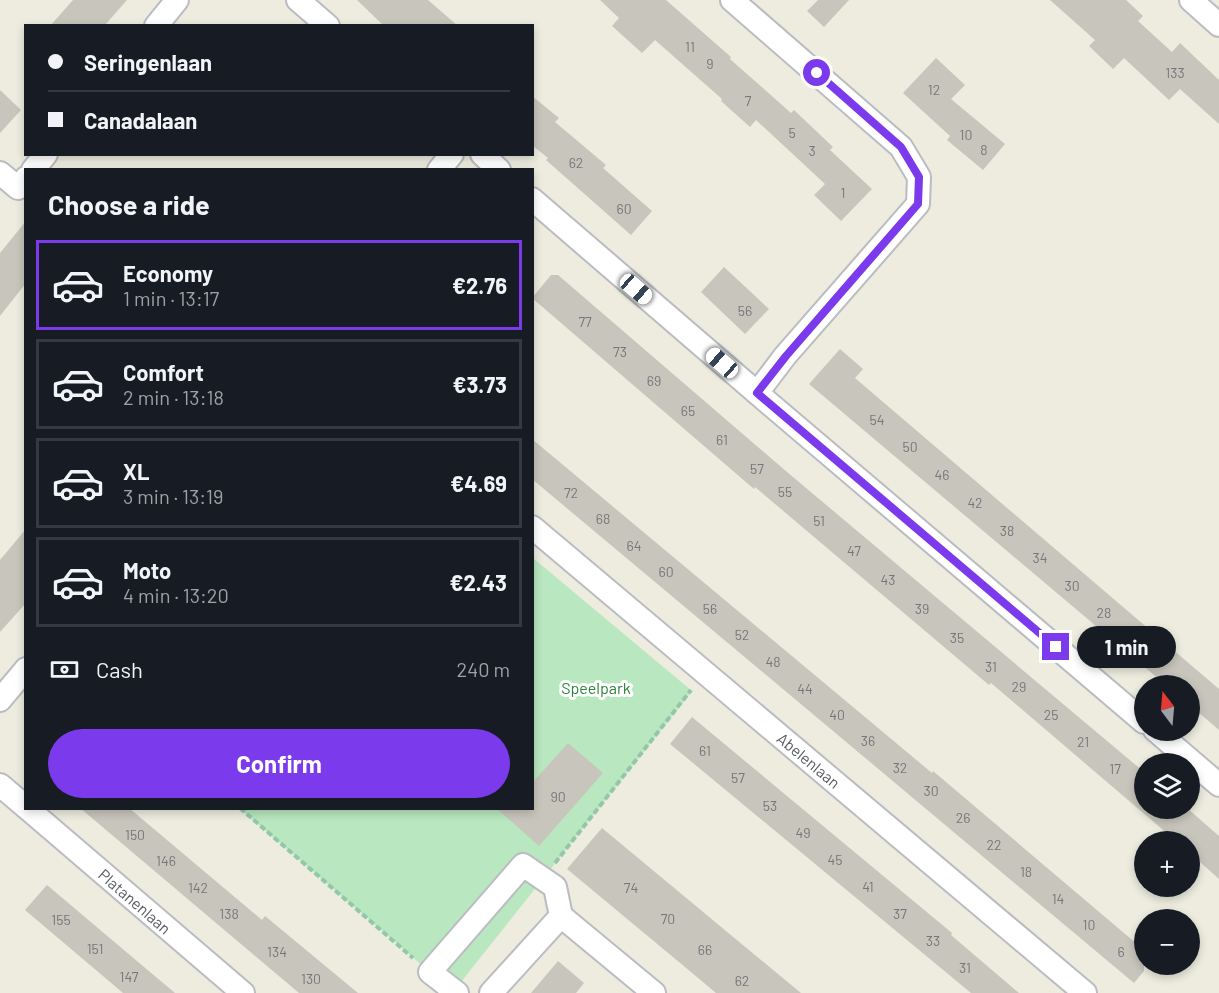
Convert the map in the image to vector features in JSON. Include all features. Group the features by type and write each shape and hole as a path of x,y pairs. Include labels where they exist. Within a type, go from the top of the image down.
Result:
{"street":[{"path":"158,24 177,0"},
{"path":"298,0 326,24"},
{"path":"732,0 901,147 919,177 918,204 786,356 757,393"},
{"path":"1191,0 1219,25"},
{"path":"35,168 44,156"},
{"path":"484,156 497,168"},
{"path":"0,173 18,188 24,180"},
{"path":"534,201 1134,713"},
{"name":"Abelenlaan","path":"534,530 1085,993"},
{"path":"0,700 24,671"},
{"path":"1168,741 1219,785"},
{"name":"Platanenlaan","path":"0,785 24,806"},
{"name":"Platanenlaan","path":"28,810 243,993"},
{"path":"457,993 430,972 523,865 555,886 561,916 654,993"},
{"path":"491,993 561,916"}],"path":[{"path":"555,886 552,868 705,673"},
{"path":"242,810 430,972"}],"green space":[{"name":"Speelpark","path":"534,559 692,691 453,992 241,810 534,810"}],"building":[{"path":"73,0 127,0 106,24 52,24"},
{"path":"357,0 428,0 456,24 382,24"},
{"path":"600,0 666,0 791,113 794,110 833,147 830,150 872,189 841,221 814,195 825,184 756,120 750,127 655,40 642,53 612,26 619,18"},
{"path":"818,0 849,0 824,27 807,11"},
{"path":"1050,0 1126,0 1143,16 1138,21 1172,52 1180,43 1219,80 1219,124 1180,89 1169,100 1124,58 1113,69 1089,46 1095,40"},
{"path":"936,58 965,85 951,99 1005,144 983,170 947,140 950,136 903,93"},
{"path":"0,90 21,110 0,133"},
{"path":"534,98 559,118 555,122 606,165 603,168 652,211 631,235 546,160 548,158 534,147"},
{"path":"24,223 24,286 0,316 0,253"},
{"path":"724,267 769,309 745,334 701,292"},
{"path":"551,275 558,275 787,472 1134,764 1134,805 991,683 989,685 755,487 754,489 534,300 534,296"},
{"path":"840,349 863,369 855,378 1219,689 1219,730 1200,714 1200,675 1154,675 809,384"},
{"path":"534,441 932,773 933,771 1134,942 1134,975 1141,975 1134,983 534,481"},
{"path":"24,531 24,605 0,632 0,560"},
{"path":"692,717 952,933 951,935 1019,993 971,993 670,744"},
{"path":"568,743 603,773 539,846 498,810 534,810 534,781"},
{"path":"82,810 131,810 262,920 265,916 358,993 299,993"},
{"path":"1150,819 1200,819 1219,836 1219,879 1200,862 1200,831 1164,831"},
{"path":"602,828 801,993 716,993 567,869"},
{"path":"47,885 175,993 123,993 25,910"},
{"path":"558,961 584,983 576,993 531,993"}],"route":[{"path":"817,73 901,147 919,177 918,204 786,356 757,393 1056,647"}]}
